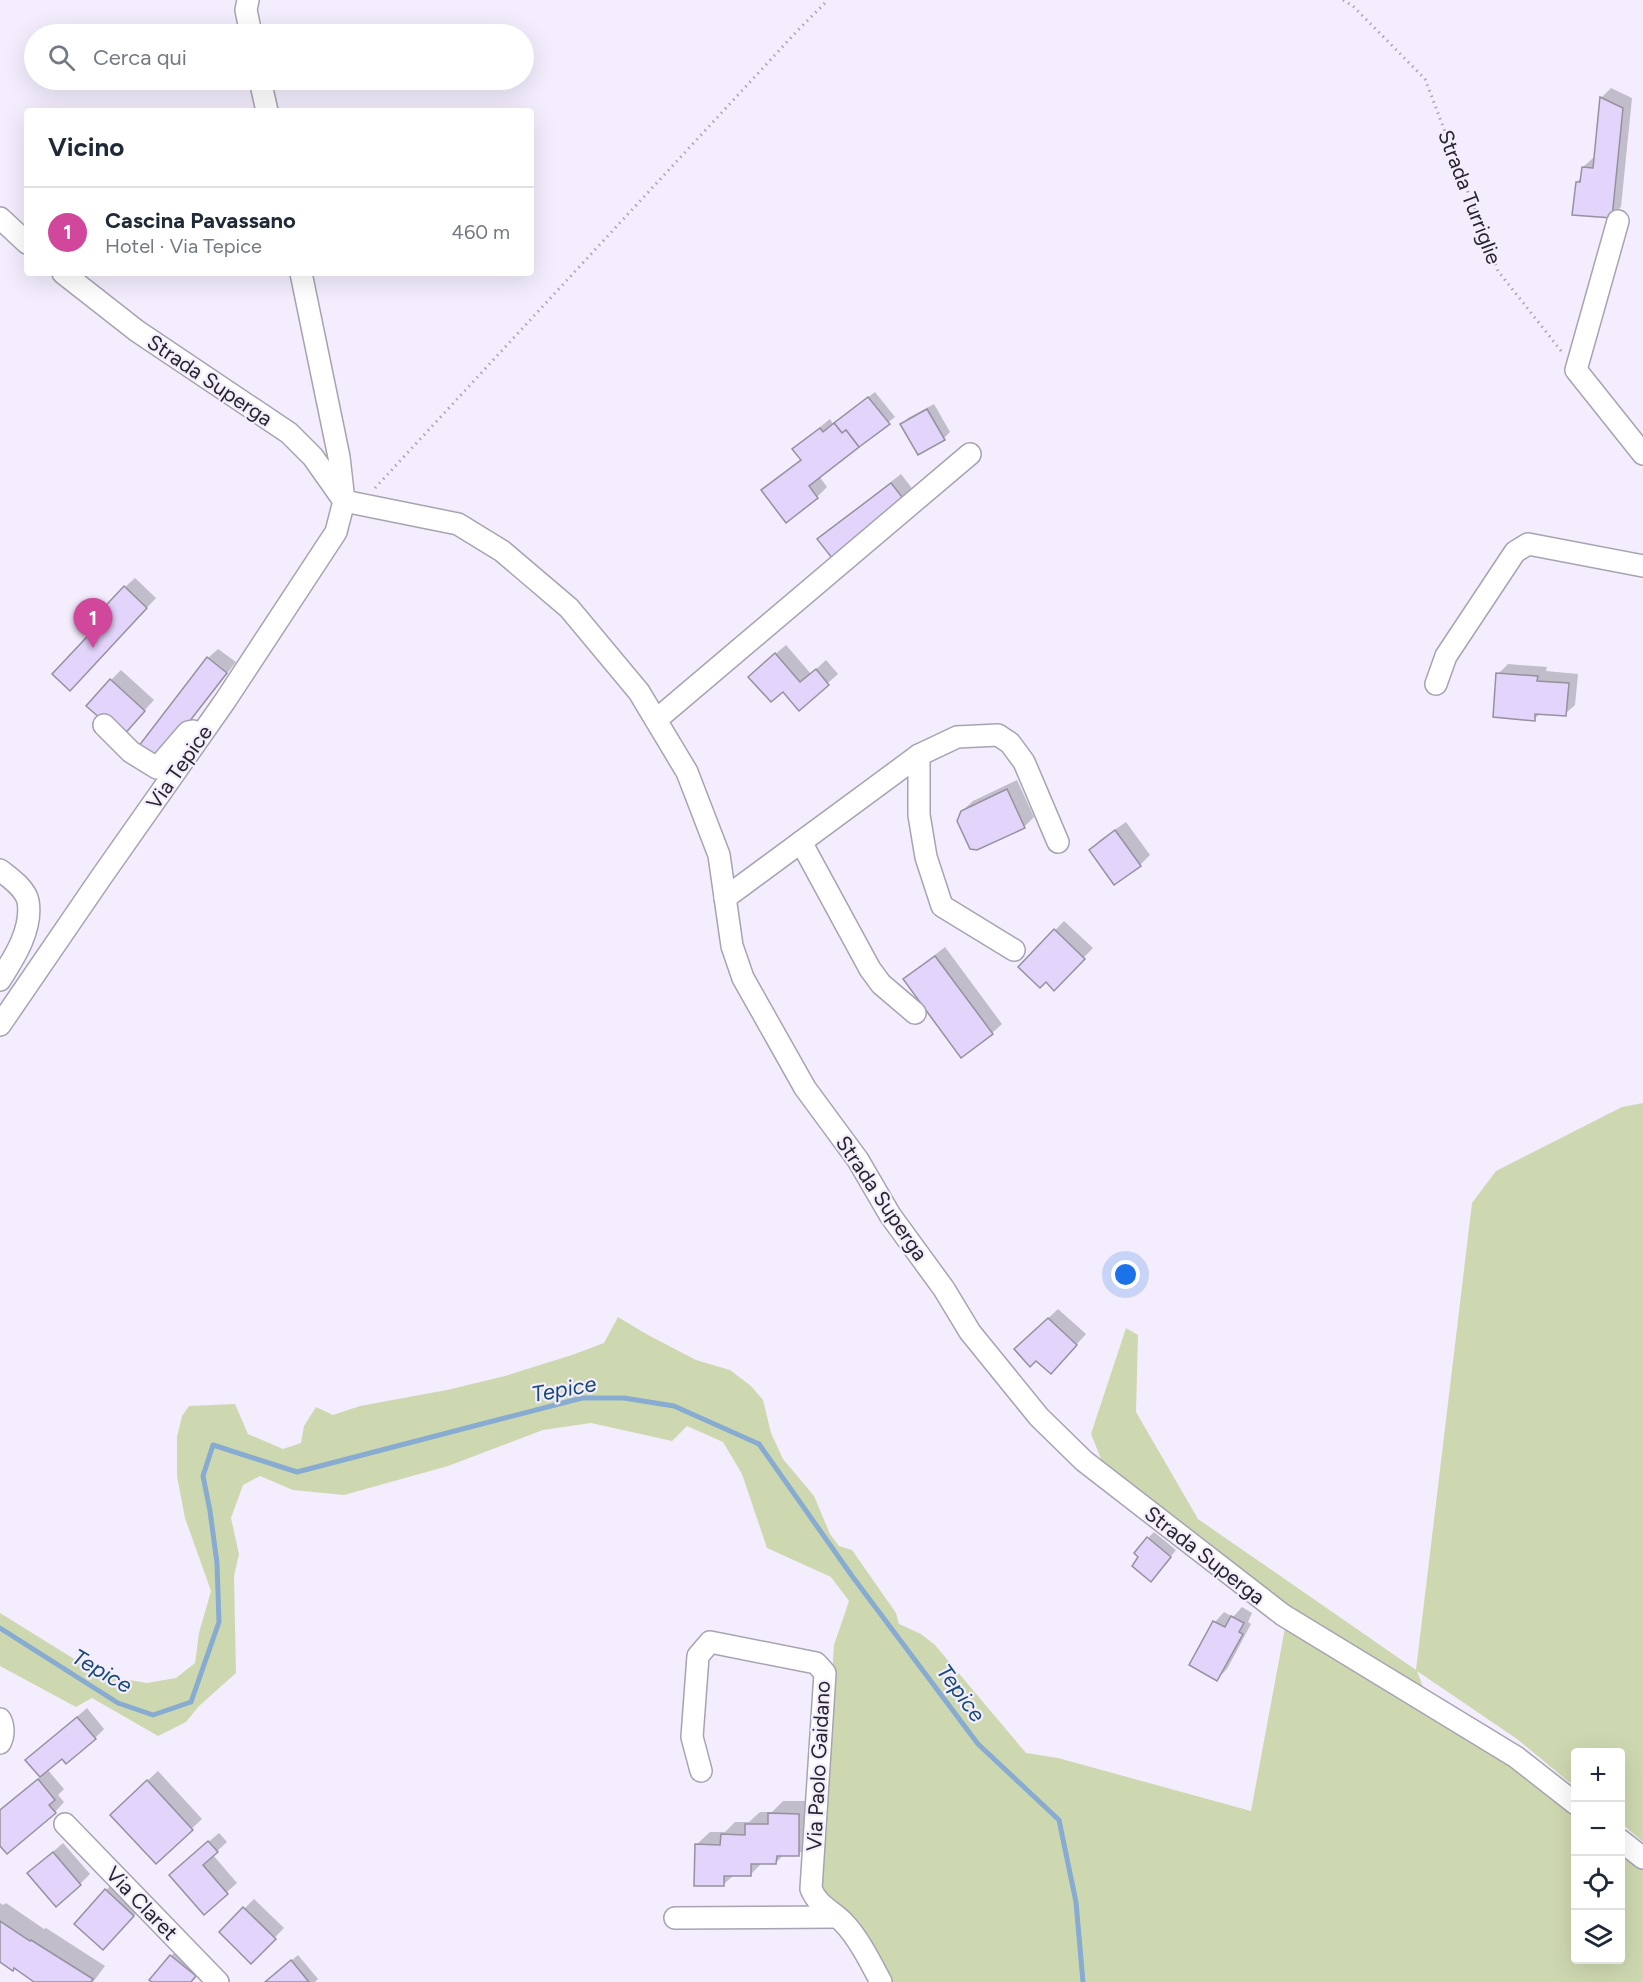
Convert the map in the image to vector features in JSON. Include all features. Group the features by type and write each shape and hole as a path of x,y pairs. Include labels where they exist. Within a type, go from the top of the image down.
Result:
{"street":[{"path":"248,0 246,10 249,24"},
{"path":"262,90 266,108"},
{"path":"0,218 24,240"},
{"path":"1618,221 1576,370 1643,454"},
{"name":"Strada Superga","path":"67,276 136,331 289,434 313,457 352,503 458,524 502,551 569,608 639,692 687,772 719,855 732,946 743,978 805,1088 858,1160 890,1215 944,1289 970,1332 1039,1417 1084,1461 1283,1615 1516,1757 1572,1802"},
{"path":"302,276 339,457 352,503"},
{"path":"656,720 970,454"},
{"name":"Via Tepice","path":"0,1025 95,885 200,737 336,532 352,503"},
{"path":"1436,684 1446,656 1515,552 1528,544 1643,566"},
{"path":"104,725 131,752 157,768 188,732 193,730 200,737"},
{"path":"725,898 919,755 957,737 998,735 1010,743 1024,762 1058,842"},
{"path":"919,755 918,815 926,857 942,906 1014,950"},
{"path":"801,843 870,969 881,984 915,1013"},
{"path":"0,870 15,882 28,900 28,924 14,958 0,980"},
{"name":"Via Paolo Gaidano","path":"701,1771 692,1737 698,1656 710,1642 816,1663 825,1673 811,1889 816,1901 844,1923 881,1982"},
{"path":"0,1719 3,1738 0,1743"},
{"name":"Via Claret","path":"65,1824 218,1982"},
{"path":"1625,1844 1643,1858"},
{"path":"675,1918 837,1917"}],"path":[{"path":"352,503 828,0"},
{"name":"Strada Turriglie","path":"1343,0 1353,6 1425,79 1498,270 1576,370"}],"green space":[{"path":"1643,1103 1643,1842 1625,1826 1625,1748 1571,1748 1571,1784 1517,1739 1417,1671 1426,1695 1282,1606 1106,1471 1091,1434 1126,1328 1138,1335 1136,1412 1198,1519 1416,1670 1472,1203 1496,1171 1622,1107"},
{"path":"618,1317 696,1360 730,1370 751,1386 763,1400 771,1433 783,1459 814,1496 830,1534 839,1546 852,1550 896,1613 899,1624 921,1634 935,1645 1026,1753 1058,1758 1251,1811 1285,1628 1507,1761 1571,1811 1571,1964 1625,1964 1625,1852 1643,1867 1643,1982 878,1982 819,1889 834,1645 849,1601 831,1577 767,1548 742,1474 723,1442 687,1426 672,1441 591,1423 543,1430 448,1466 344,1495 293,1490 260,1476 243,1485 231,1518 239,1554 234,1576 236,1673 199,1706 186,1722 158,1736 92,1698 76,1707 0,1666 0,1613 100,1675 147,1683 176,1678 195,1663 199,1633 211,1591 185,1518 177,1476 177,1437 182,1416 189,1406 235,1404 248,1434 283,1449 301,1443 304,1426 316,1407 333,1415 360,1406 447,1390 505,1376 604,1343"}],"building":[{"path":"1600,97 1623,108 1612,218 1572,215 1576,182 1580,182 1582,167 1593,168"},
{"path":"868,397 890,424 859,447 846,430 842,433 834,423"},
{"path":"927,409 945,440 918,455 900,424"},
{"path":"834,423 842,433 846,430 859,447 809,486 818,498 786,523 761,490 801,460 792,449 820,428 823,432"},
{"path":"891,483 906,502 832,558 817,539"},
{"path":"124,586 147,608 70,691 52,674 100,623 95,617"},
{"path":"775,653 800,682 816,669 829,685 799,711 783,692 771,702 748,677"},
{"path":"207,657 227,673 158,762 138,747"},
{"path":"1496,673 1538,676 1537,681 1569,683 1566,716 1535,714 1535,721 1493,717"},
{"path":"110,679 145,711 122,737 86,706"},
{"path":"1007,789 1025,828 977,850 970,849 957,821 961,811"},
{"path":"1115,830 1141,866 1114,885 1089,850"},
{"path":"1054,929 1085,959 1054,991 1046,982 1040,988 1018,967"},
{"path":"935,956 993,1034 961,1058 903,979"},
{"path":"1048,1318 1077,1345 1051,1374 1036,1361 1030,1367 1014,1349"},
{"path":"1147,1537 1171,1557 1151,1582 1132,1566 1138,1557 1134,1553"},
{"path":"1231,1616 1244,1623 1239,1632 1243,1634 1217,1681 1189,1665 1213,1621 1225,1627"},
{"path":"77,1717 96,1739 66,1764 62,1759 40,1777 25,1760"},
{"path":"38,1779 55,1800 49,1805 56,1813 7,1854 0,1846 0,1810"},
{"path":"147,1780 193,1830 156,1864 110,1815"},
{"path":"768,1813 799,1814 799,1856 777,1856 776,1864 751,1864 751,1876 724,1876 724,1886 694,1886 695,1844 720,1845 721,1834 745,1835 745,1824 768,1824"},
{"path":"208,1841 218,1852 203,1865 228,1894 204,1915 169,1875"},
{"path":"53,1852 81,1885 56,1907 27,1873"},
{"path":"105,1889 134,1916 103,1950 74,1924"},
{"path":"243,1907 276,1939 251,1964 219,1932"},
{"path":"0,1921 93,1979 91,1982 34,1982 14,1968 13,1971 0,1962"},
{"path":"170,1955 196,1976 191,1982 152,1982 149,1980"},
{"path":"291,1960 309,1982 265,1982"}],"waterway":[{"name":"Tepice","path":"0,1628 118,1703 153,1715 191,1702 219,1622 217,1563 203,1476 213,1445 297,1472 582,1398 624,1398 674,1406 759,1444 852,1576 978,1744 1059,1820 1076,1902 1083,1982"}],"place":[{"name":"Cascina Pavassano","path":"93,648"}]}
